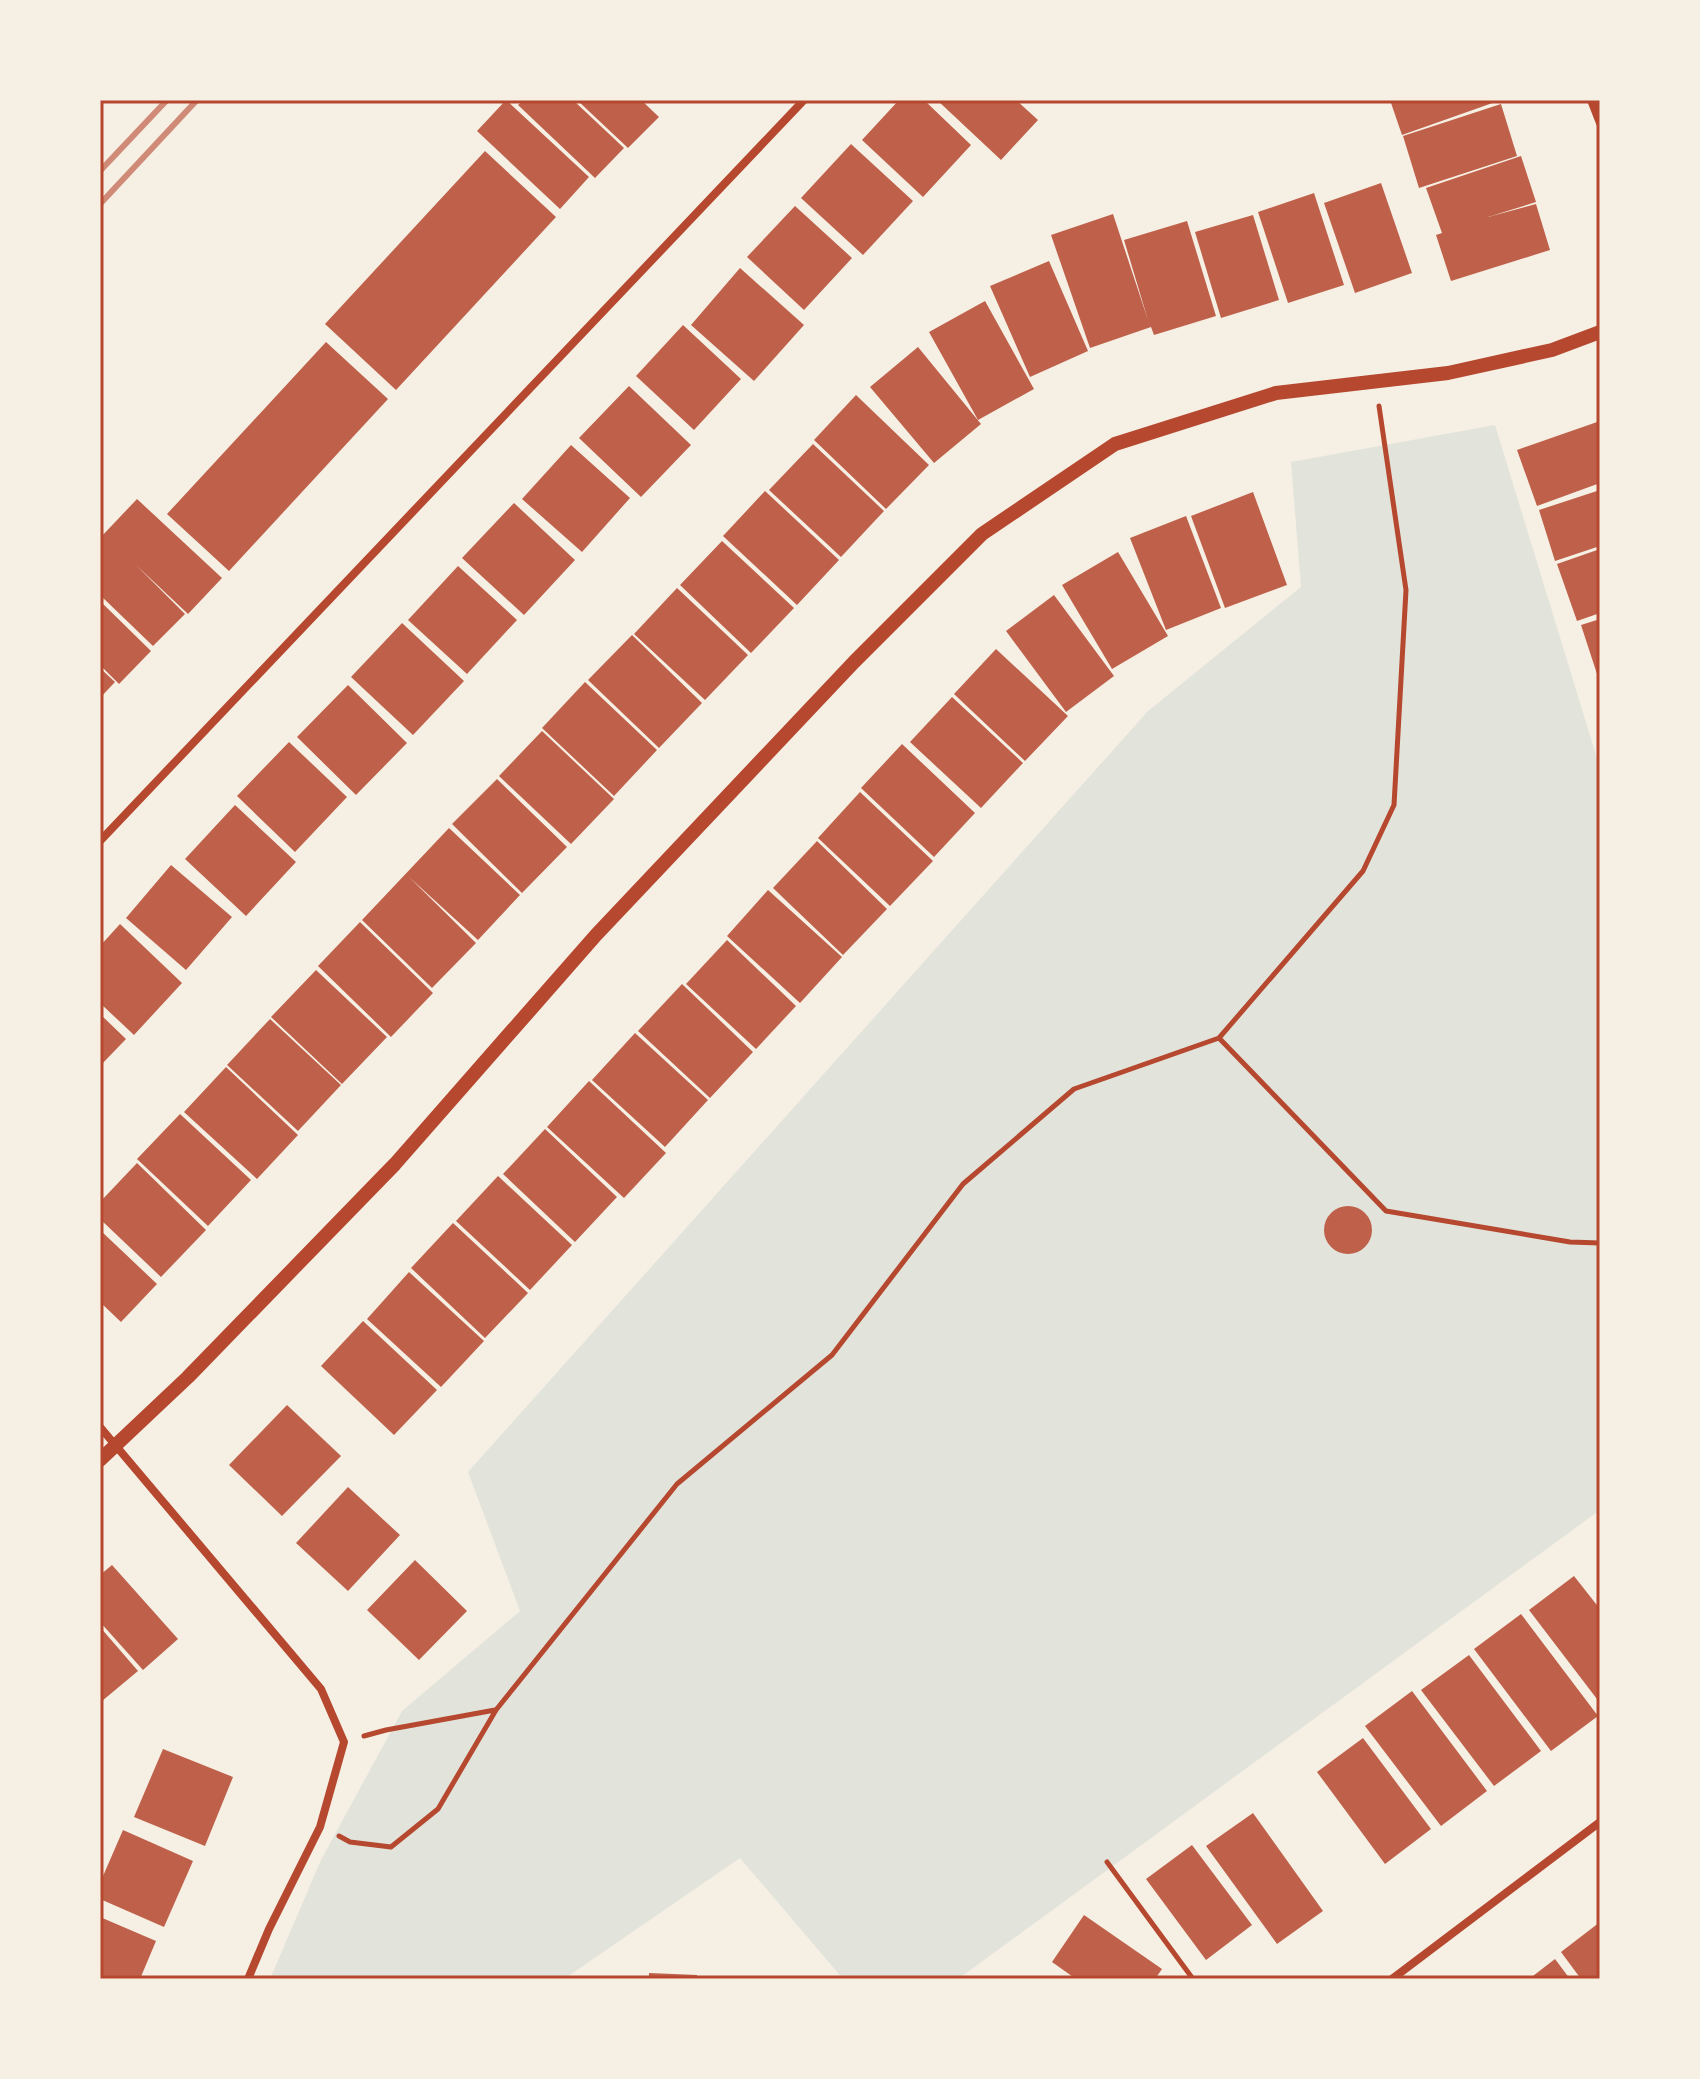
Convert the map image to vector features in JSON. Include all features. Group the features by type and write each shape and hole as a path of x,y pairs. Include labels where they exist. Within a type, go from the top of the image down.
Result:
{"street":[{"path":"100,841 804,100"},
{"path":"1591,100 1600,123"},
{"path":"100,1460 188,1377 384,1175 596,935 854,662 982,534 1115,444 1276,393 1448,373 1552,350 1600,332"},
{"path":"100,1427 321,1689 344,1742 320,1827 269,1929 248,1979"},
{"path":"1392,1979 1600,1822"}],"path":[{"path":"320,1827 350,1842 391,1847 438,1809 496,1710 677,1484 832,1355 963,1184 1074,1089 1219,1038 1363,871 1394,805 1406,590 1376,381"},
{"path":"1219,1038 1386,1211 1570,1242 1600,1243"},
{"path":"344,1742 386,1730 496,1710"},
{"path":"1107,1862 1193,1979"}],"shaded area":[{"path":"1495,425 1600,768 1600,1510 958,1979 843,1979 740,1858 564,1979 270,1979 321,1860 402,1711 520,1611 468,1472 1148,711 1301,587 1291,462"}],"building":[{"path":"506,100 589,177 560,209 477,131"},
{"path":"523,100 573,100 624,148 595,178 518,105"},
{"path":"577,100 641,100 659,117 628,148"},
{"path":"899,100 924,100 971,145 923,197 862,140"},
{"path":"937,100 1016,100 1038,120 1001,160"},
{"path":"1390,100 1501,100 1402,135"},
{"path":"1501,104 1517,156 1419,188 1403,136"},
{"path":"851,144 913,201 863,255 801,198"},
{"path":"485,151 556,217 396,390 325,324"},
{"path":"1521,156 1536,202 1488,217 1536,204 1550,250 1451,281 1436,235 1442,233 1426,188"},
{"path":"1381,183 1412,273 1355,293 1324,203"},
{"path":"1314,193 1344,285 1288,303 1258,212"},
{"path":"795,206 852,258 804,310 747,257"},
{"path":"1113,214 1148,320 1124,240 1187,221 1216,316 1154,335 1151,327 1090,348 1051,235"},
{"path":"1253,215 1279,300 1221,318 1195,232"},
{"path":"1049,261 1088,351 1030,377 990,286"},
{"path":"740,268 804,325 754,381 691,325"},
{"path":"985,301 1034,389 978,420 929,332"},
{"path":"683,325 741,379 694,430 636,376"},
{"path":"326,342 388,399 229,571 167,514"},
{"path":"918,347 981,424 934,463 870,387"},
{"path":"629,386 691,445 641,497 579,438"},
{"path":"856,395 929,465 886,509 814,440"},
{"path":"1600,421 1600,483 1537,506 1517,450"},
{"path":"813,444 884,511 841,557 769,490"},
{"path":"571,445 630,498 582,552 522,499"},
{"path":"1600,490 1600,546 1555,561 1539,510"},
{"path":"765,491 839,560 797,605 723,536"},
{"path":"1253,492 1287,585 1225,608 1191,516"},
{"path":"137,499 222,578 188,614 136,565 185,614 153,646 100,595 100,538"},
{"path":"514,503 575,560 524,615 462,558"},
{"path":"1186,516 1221,608 1166,630 1130,538"},
{"path":"722,541 794,608 751,653 680,585"},
{"path":"1600,549 1600,613 1577,621 1557,564"},
{"path":"1118,552 1168,636 1112,669 1062,585"},
{"path":"458,566 517,620 467,674 408,620"},
{"path":"677,588 748,655 705,700 634,634"},
{"path":"1054,595 1114,676 1066,712 1006,631"},
{"path":"100,601 151,651 119,684 100,665"},
{"path":"1600,619 1600,674 1597,674 1581,625"},
{"path":"402,623 464,681 413,735 351,677"},
{"path":"632,635 702,703 659,748 588,680"},
{"path":"996,649 1068,716 1025,761 954,694"},
{"path":"100,668 115,682 100,698"},
{"path":"585,682 657,750 614,796 542,728"},
{"path":"348,685 407,743 356,795 297,737"},
{"path":"952,697 1023,763 981,808 910,742"},
{"path":"542,731 614,799 571,844 499,776"},
{"path":"289,742 347,797 295,852 237,796"},
{"path":"902,744 975,813 934,857 861,788"},
{"path":"497,779 567,847 522,893 452,824"},
{"path":"860,792 933,861 890,906 818,838"},
{"path":"235,805 296,862 246,916 185,859"},
{"path":"449,828 520,895 478,940 409,877 476,943 432,988 362,920"},
{"path":"817,841 887,909 843,955 773,888"},
{"path":"171,865 232,917 186,970 126,918"},
{"path":"768,890 842,957 800,1003 727,936"},
{"path":"360,922 433,993 391,1037 318,966"},
{"path":"120,924 182,983 134,1035 100,1003 100,946"},
{"path":"727,940 796,1006 756,1049 686,984"},
{"path":"316,970 387,1037 342,1084 271,1017"},
{"path":"682,984 753,1052 710,1098 638,1031"},
{"path":"100,1014 126,1039 100,1066"},
{"path":"270,1019 341,1085 298,1131 227,1065"},
{"path":"635,1033 708,1100 665,1147 592,1080"},
{"path":"226,1067 298,1135 257,1179 184,1112"},
{"path":"589,1081 666,1153 624,1198 547,1127"},
{"path":"180,1114 251,1180 208,1226 137,1159"},
{"path":"545,1129 617,1197 575,1242 503,1174"},
{"path":"137,1163 206,1230 161,1277 100,1219 100,1202"},
{"path":"498,1176 572,1245 530,1290 456,1221"},
{"path":"1348,1206 1365,1213 1372,1230 1365,1247 1348,1254 1331,1247 1324,1230 1331,1213"},
{"path":"453,1223 528,1293 485,1338 411,1268"},
{"path":"100,1230 157,1284 121,1322 100,1302"},
{"path":"409,1272 484,1341 441,1387 367,1319"},
{"path":"363,1321 437,1390 394,1435 321,1366"},
{"path":"287,1405 341,1456 282,1516 229,1465"},
{"path":"348,1487 400,1535 348,1591 296,1543"},
{"path":"415,1560 467,1611 419,1660 367,1610"},
{"path":"112,1565 178,1639 143,1670 100,1622 100,1575"},
{"path":"1574,1576 1600,1609 1600,1703 1529,1610"},
{"path":"1521,1614 1598,1716 1551,1751 1474,1649"},
{"path":"100,1627 138,1671 102,1701 100,1699"},
{"path":"1469,1655 1541,1751 1494,1786 1421,1690"},
{"path":"1412,1691 1487,1791 1441,1826 1365,1726"},
{"path":"1363,1738 1431,1829 1385,1864 1317,1772"},
{"path":"163,1749 233,1777 205,1846 134,1817"},
{"path":"1253,1813 1323,1911 1277,1944 1206,1846"},
{"path":"123,1830 193,1861 164,1927 100,1899 100,1883"},
{"path":"1192,1845 1252,1925 1206,1960 1146,1879"},
{"path":"1084,1915 1162,1969 1155,1979 1076,1979 1052,1962"},
{"path":"100,1917 156,1941 140,1979 100,1979"},
{"path":"1600,1922 1600,1979 1581,1979 1561,1952"},
{"path":"1555,1959 1570,1979 1529,1979"},
{"path":"649,1973 697,1975 697,1979 649,1979"}],"railway":[{"path":"100,171 167,100"},
{"path":"100,204 197,100"}]}
